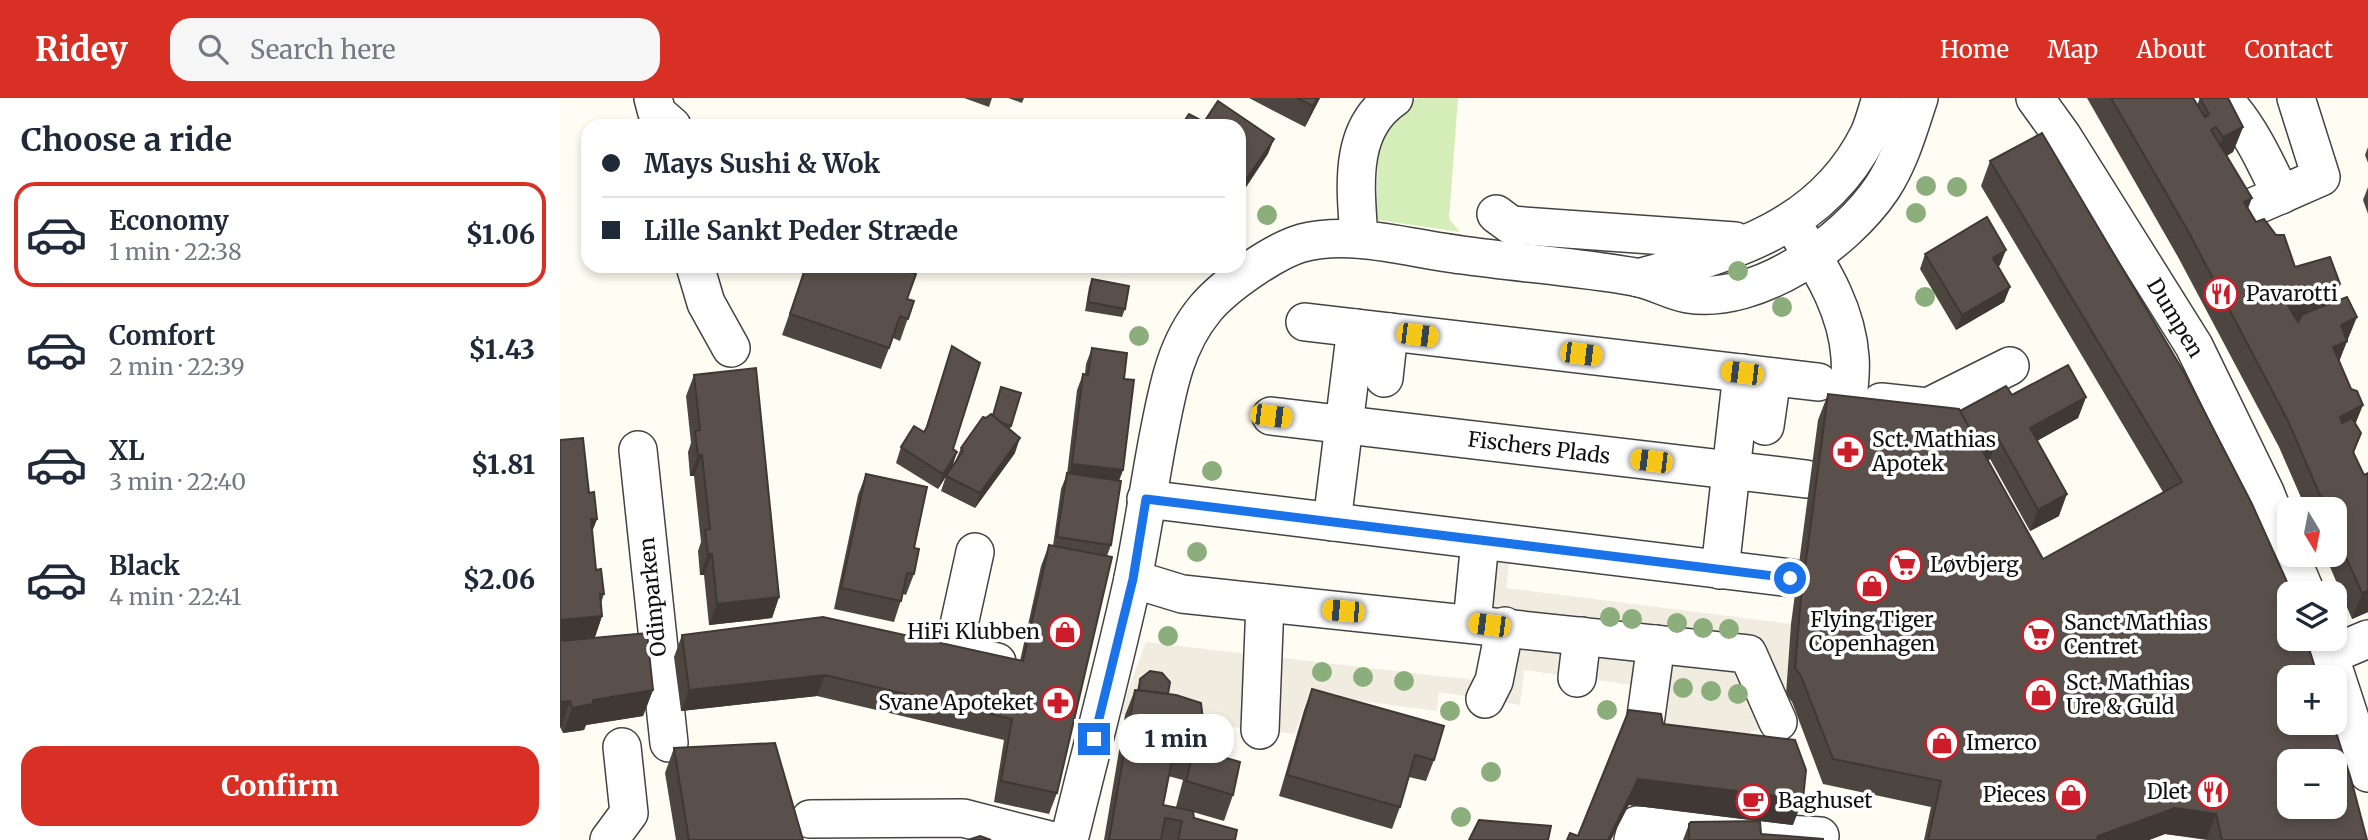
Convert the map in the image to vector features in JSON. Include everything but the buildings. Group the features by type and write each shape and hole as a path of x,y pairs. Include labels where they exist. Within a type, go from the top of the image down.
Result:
{"street":[{"path":"1359,239 1357,168 1363,134 1373,117 1394,98"},
{"path":"1638,278 1712,258 1753,242 1822,197 1847,169 1869,133 1881,98"},
{"path":"1246,272 1301,243 1359,239 1457,255 1638,278 1688,294 1718,293 1750,286 1813,256 1837,238 1862,213 1883,187 1901,150 1919,98"},
{"name":"Dumpen","path":"2035,98 2157,257 2194,346 2277,521"},
{"path":"2222,98 2261,154 2281,195"},
{"path":"2239,213 2320,177 2296,98"},
{"path":"1496,214 1511,225 1753,242"},
{"path":"1790,220 1832,292 1846,329 1851,359 1837,401"},
{"path":"697,273 706,303 731,348"},
{"path":"1069,840 1093,685 1133,579 1170,378 1184,340 1206,308 1245,273"},
{"path":"1304,322 1757,375 1837,401 1928,407 2010,366"},
{"path":"1332,522 1344,425 1372,330"},
{"path":"1372,330 1384,378"},
{"path":"1757,375 1765,426"},
{"path":"1720,570 1731,470 1757,375"},
{"name":"Fischers Plads","path":"1271,416 1806,479"},
{"name":"Odinparken","path":"638,450 669,743"},
{"path":"1146,499 1790,578"},
{"path":"1480,541 1494,681 1485,699"},
{"path":"975,552 953,652 1018,667"},
{"path":"1133,579 1170,592 1748,654 1779,722"},
{"path":"1260,730 1265,603"},
{"path":"1577,678 1582,636"},
{"path":"2347,643 2368,639"},
{"path":"1644,728 1656,644"},
{"path":"2328,651 2368,773"},
{"path":"609,840 628,813 622,747"},
{"path":"810,819 963,818 1049,840"},
{"path":"1636,823 1820,836"}],"green space":[{"path":"1418,98 1458,98 1449,219 1460,232 1378,220 1376,214 1378,158 1368,156 1400,106"}],"shaded area":[{"path":"1496,559 1509,562 1506,588 1791,624 1786,694 1801,725 1778,722 1746,734 1654,723 1632,685 1524,670 1520,705 1439,692 1437,711 1345,699 1343,704 1304,706 1295,734 1119,714 1146,642 1482,681"}],"place":[{"name":"Pavarotti","path":"2221,294"},
{"name":"Sct. Mathias Apotek","path":"1848,452"},
{"name":"Løvbjerg","path":"1905,565"},
{"name":"Flying Tiger Copenhagen","path":"1872,586"},
{"name":"HiFi Klubben","path":"1065,632"},
{"name":"Sanct Mathias Centret","path":"2039,635"},
{"name":"Sct. Mathias Ure & Guld","path":"2041,695"},
{"name":"Svane Apoteket","path":"1058,703"},
{"name":"Imerco","path":"1942,743"},
{"name":"Dlet","path":"2213,792"},
{"name":"Pieces","path":"2071,795"},
{"name":"Baghuset","path":"1753,801"}],"route":[{"path":"1094,739 1133,579 1146,499 1790,578"}]}
